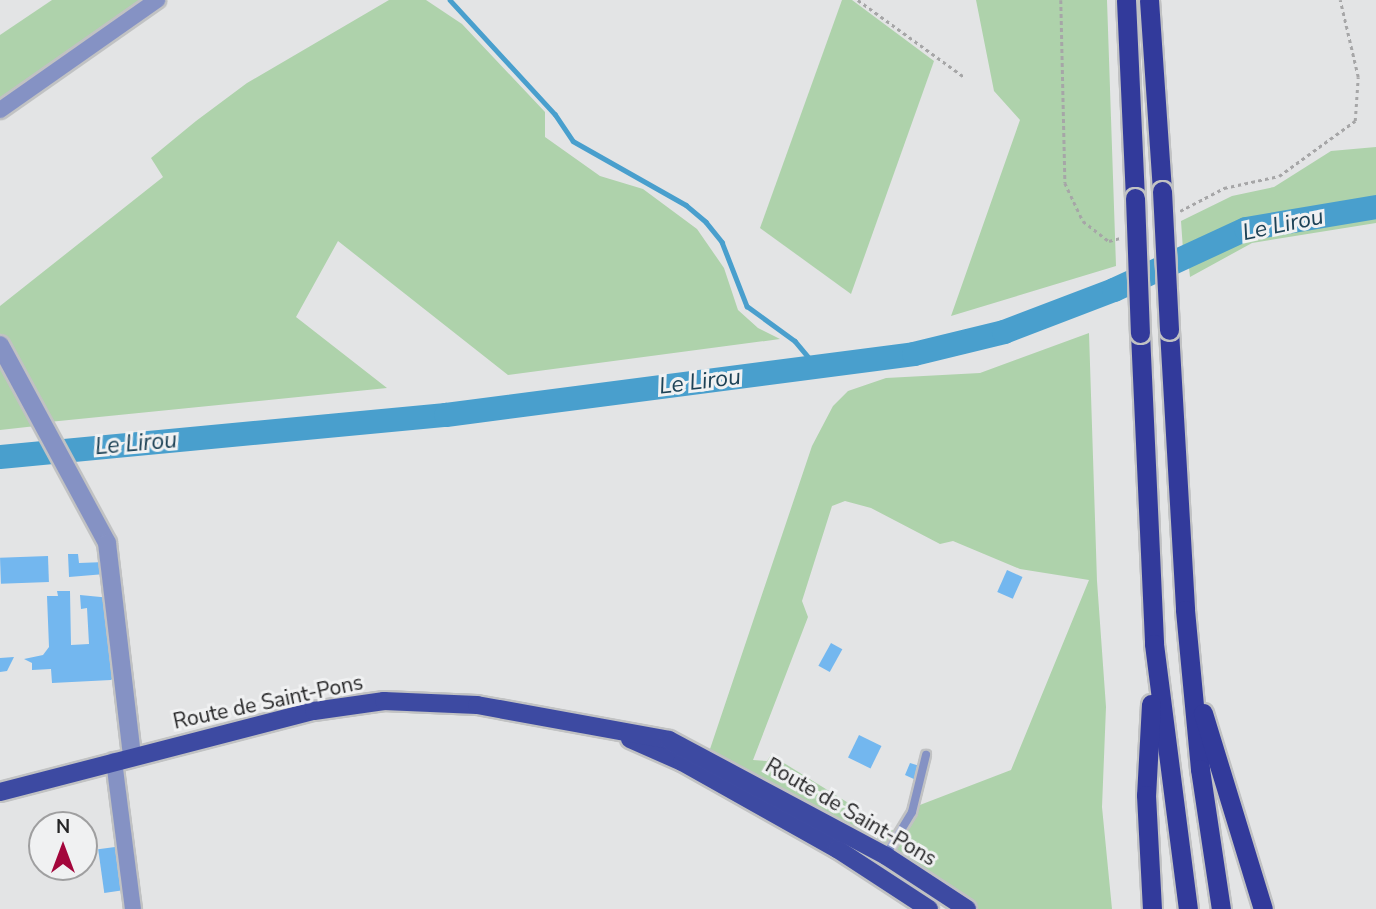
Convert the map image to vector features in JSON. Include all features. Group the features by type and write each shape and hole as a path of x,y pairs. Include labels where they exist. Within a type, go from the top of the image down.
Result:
{"highway":[{"path":"1126,0 1154,644 1188,909"},
{"path":"1149,0 1185,610 1200,769 1221,909"},
{"path":"1185,610 1199,702 1263,909"},
{"path":"1152,909 1146,795 1154,644"}],"main road":[{"name":"Route de Saint-Pons","path":"0,792 314,711 384,701 477,705 591,723 669,740 886,856 967,909"},
{"name":"Route de Saint-Pons","path":"591,723 682,762 838,849 929,909"}],"street":[{"path":"0,110 157,0"},
{"path":"0,345 41,414 107,543 132,756"},
{"path":"114,761 133,909"}],"lane":[{"path":"886,856 912,812 926,755"}],"path":[{"path":"858,0 963,75"},
{"path":"1061,0 1065,183 1083,222 1109,241 1130,236"},
{"path":"1176,213 1224,188 1279,176 1355,121 1358,77 1340,0"}],"green space":[{"path":"52,0 148,0 0,104 0,35"},
{"path":"389,0 426,0 462,24 545,112 545,137 600,176 643,189 697,229 724,268 738,310 758,328 780,339 508,375 338,241 296,317 387,388 49,422 0,336 0,306 163,177 151,158 196,121 247,83"},
{"path":"842,0 852,0 934,61 851,294 760,228"},
{"path":"976,0 1107,0 1116,266 951,316 1020,120 994,91"},
{"path":"1376,147 1376,200 1246,225 1183,250 1181,221 1232,196 1274,187 1331,151"},
{"path":"1376,212 1376,223 1252,243 1190,277 1188,259 1250,233"},
{"path":"1089,333 1097,581 1106,707 1102,807 1112,909 974,909 709,752 812,446 833,406 848,391 886,378 980,373","holes":["845,501 871,508 940,544 953,541 1020,569 1089,580 1011,770 912,808 900,835 771,755 767,761 753,760 808,617 802,601 832,506"]},
{"path":"0,360 36,426 0,430"}],"building":[{"path":"68,554 78,554 79,563 105,562 105,574 69,577"},
{"path":"48,556 49,582 1,584 0,558"},
{"path":"1007,570 1023,577 1013,599 997,592"},
{"path":"57,591 70,591 71,645 89,644 87,608 81,609 80,595 111,598 115,676 111,680 52,683 51,669 32,670 32,663 24,659 43,655 49,647 47,596 58,596"},
{"path":"831,643 842,649 830,672 818,666"},
{"path":"14,657 7,671 0,672 0,658"},
{"path":"859,735 881,746 871,768 848,757"},
{"path":"910,763 923,767 916,780 905,775"},
{"path":"115,847 121,891 104,893 98,849"}],"waterway":[{"path":"450,0 555,114 573,141 686,205 706,222 722,242 747,306 795,341 815,365"},
{"name":"Le Lirou","path":"0,457 446,415 914,354 1004,332 1114,290 1246,229 1376,207"}]}
